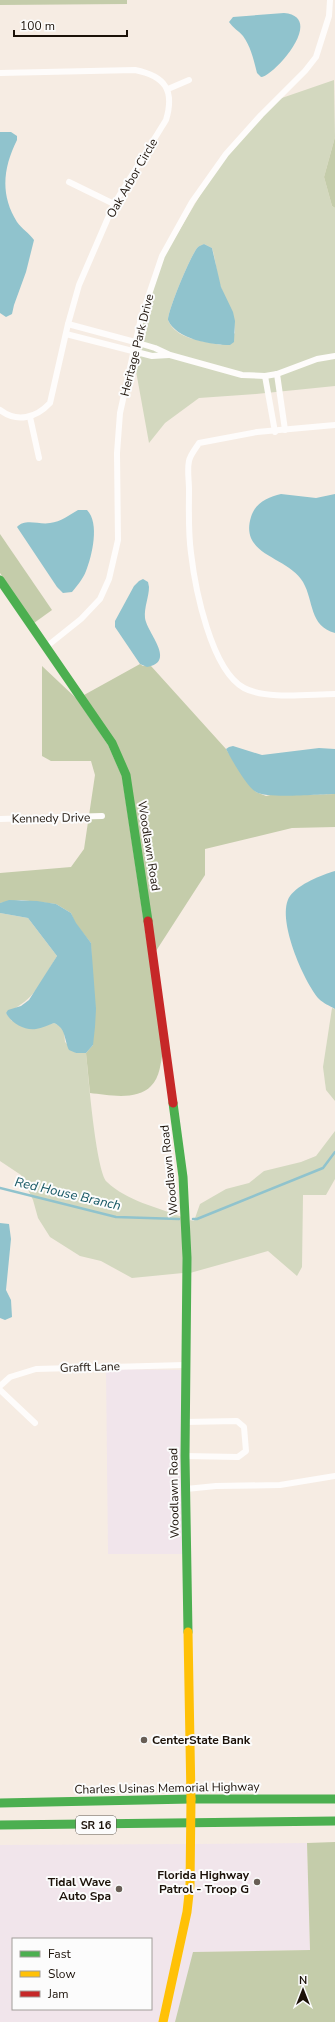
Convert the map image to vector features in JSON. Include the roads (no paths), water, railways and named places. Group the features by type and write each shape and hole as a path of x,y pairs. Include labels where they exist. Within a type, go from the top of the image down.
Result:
{"main road":[{"name":"Woodlawn Road","path":"0,580 112,743 120,758 127,781 141,872 183,1176 187,1258 185,1456 192,1824 190,1885 187,1912 163,2022"},
{"name":"Charles Usinas Memorial Highway","path":"0,1803 191,1799 335,1799"},
{"path":"293,1822 335,1815"},
{"name":"SR 16","path":"0,1825 192,1824 335,1821"}],"street":[{"name":"Heritage Park Drive","path":"46,647 81,619 100,599 113,565 118,540 117,453 120,413 141,318 162,256 192,202 226,154 261,115 305,71 316,57 329,16 330,0"},
{"path":"0,73 135,70 148,73 161,81 168,90 189,80"},
{"name":"Oak Arbor Circle","path":"30,418 42,411 50,403 68,324 79,285 114,204 166,120 171,105 168,90"},
{"path":"69,182 114,204"},
{"path":"68,324 135,342 154,348 170,356 242,375 265,376 277,374 317,359 335,356"},
{"path":"66,334 152,356 170,356"},
{"path":"277,374 285,430"},
{"path":"265,376 275,432"},
{"path":"0,410 6,415 30,418 39,458"},
{"path":"335,425 275,432 257,432 199,443 189,460 189,516 191,552 195,579 212,644 233,678 244,688 274,694 335,694"},
{"name":"Kennedy Drive","path":"0,819 102,816"},
{"name":"Grafft Lane","path":"0,1386 10,1377 36,1369 185,1365"},
{"path":"0,1390 35,1423"},
{"path":"185,1422 237,1421 244,1427 246,1451 238,1457 185,1456"},
{"path":"186,1489 216,1486 280,1485 335,1476"}],"water":[{"path":"284,13 296,17 300,25 299,35 285,58 276,68 261,77 257,73 252,54 246,40 229,22 233,17"},
{"path":"0,132 11,132 17,136 6,171 6,192 8,202 17,222 34,240 26,272 12,314 6,317 0,313"},
{"path":"204,244 212,248 221,287 233,312 235,321 234,342 230,345 213,344 195,340 178,332 172,327 168,320 176,294 190,260 198,247"},
{"path":"281,494 316,498 335,494 335,633 327,630 316,619 303,582 296,573 258,548 252,540 249,530 253,512 263,501"},
{"path":"78,510 87,510 91,516 94,540 88,565 82,580 72,592 63,593 57,587 17,527 20,524 28,522 46,523 58,521"},
{"path":"143,579 148,582 149,587 145,618 160,653 160,659 156,664 147,667 140,664 115,627 115,621 134,586"},
{"path":"233,746 262,755 319,748 335,749 335,794 282,796 256,792 244,779 226,749"},
{"path":"335,871 335,1009 319,999 306,979 293,949 286,919 286,906 290,896 299,888 311,880"},
{"path":"9,900 37,901 56,904 71,913 76,923 91,943 96,1009 93,1045 86,1053 76,1053 69,1050 63,1031 54,1023 38,1029 27,1029 19,1026 8,1017 6,1013 8,1010 21,1006 29,1000 57,956 28,918 0,913 0,903"},
{"path":"0,1223 9,1224 11,1239 6,1290 11,1300 12,1317 5,1320 0,1318"}],"waterway":[{"name":"Red House Branch","path":"193,1219 197,1219 323,1168 335,1152"},
{"name":"Red House Branch","path":"0,1188 116,1217 179,1219"}],"place":[{"name":"CenterState Bank","path":"144,1740"},
{"name":"Florida Highway Patrol - Troop G","path":"257,1882"},
{"name":"Tidal Wave Auto Spa","path":"119,1889"}]}
